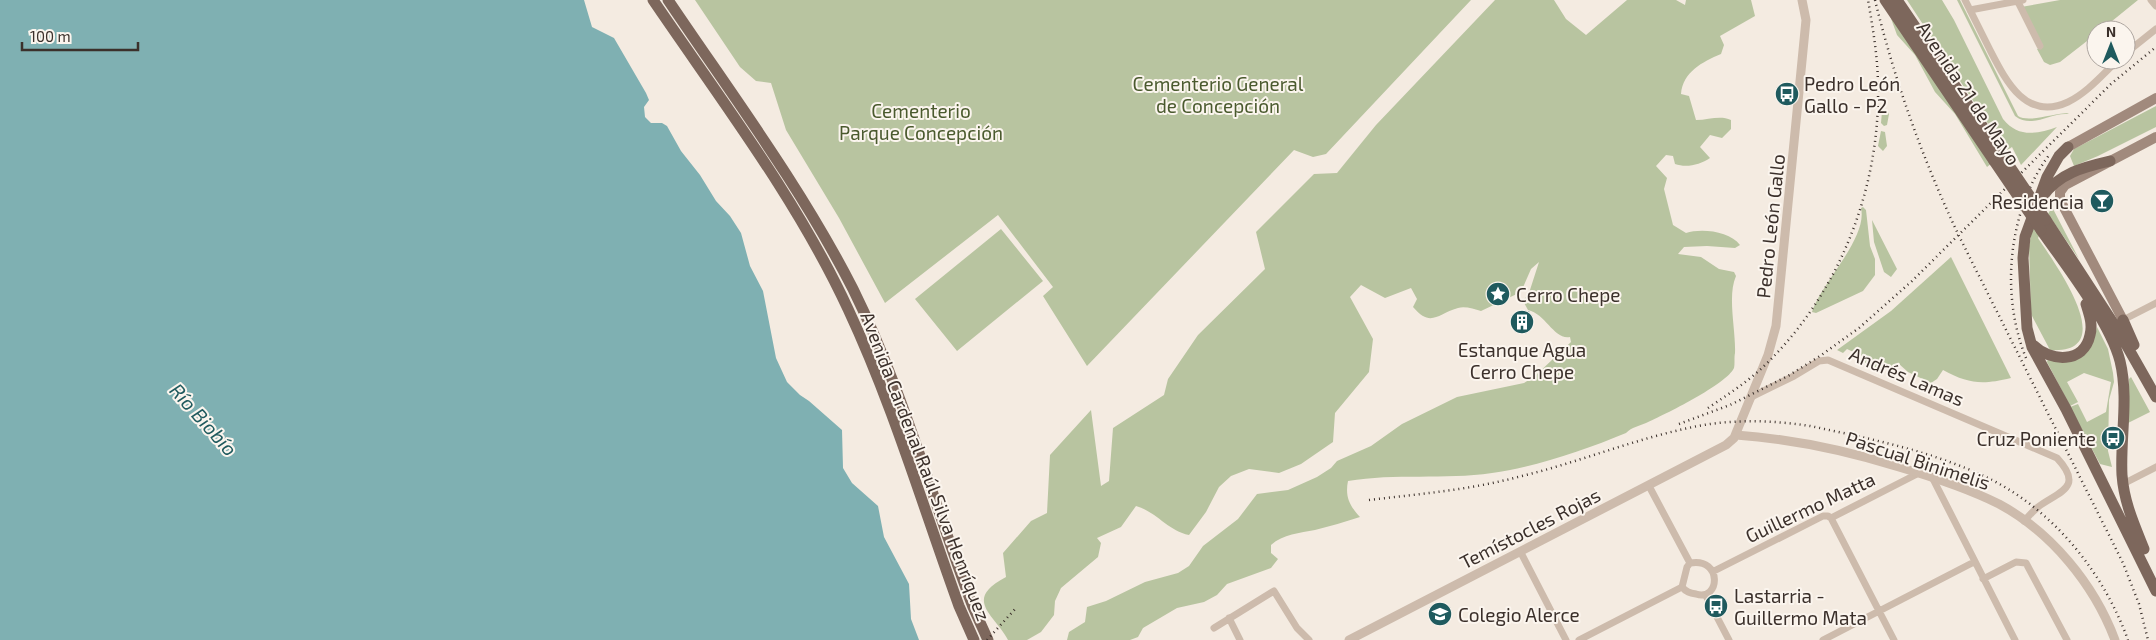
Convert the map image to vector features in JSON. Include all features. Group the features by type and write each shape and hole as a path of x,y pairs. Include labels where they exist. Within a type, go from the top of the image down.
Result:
{"main road":[{"name":"Avenida Cardenal Raúl Silva Henríquez","path":"653,0 784,193 812,239 839,291 881,388 956,600 974,640"},
{"name":"Avenida Cardenal Raúl Silva Henríquez","path":"668,0 795,188 854,291 889,374 969,598 988,640"},
{"name":"Avenida 21 de Mayo","path":"1890,2 2044,225"},
{"path":"2156,98 2068,146 2052,167 2037,204 2026,237 2023,258 2026,322 2029,339 2156,591"},
{"path":"2149,384 2123,320 2060,200 2060,192 2065,185 2156,137"},
{"path":"2037,204 2050,187 2066,174 2110,161"},
{"path":"2044,225 2109,334 2120,361 2123,387 2123,484 2128,510 2156,586"},
{"path":"2044,225 2119,332 2156,397"},
{"path":"2029,339 2042,352 2052,357 2069,357 2082,349 2089,339 2091,326 2080,287"}],"street":[{"name":"Pedro León Gallo","path":"1726,445 1736,435 1772,345 1778,315 1806,20 1802,0"},
{"path":"1965,0 2007,82 2023,98 2042,105 2066,103 2081,94 2107,70"},
{"path":"1970,10 2019,0 2040,46"},
{"path":"2151,0 2156,6"},
{"path":"2136,45 2156,29"},
{"path":"2123,320 2155,305"},
{"name":"Andrés Lamas","path":"1751,397 1794,376 1819,361 1828,360 2052,456 2061,462 2069,479 2069,485 2059,495 2038,507 2024,521"},
{"name":"Pascual Binimelis","path":"1736,435 1821,446 1932,477 1987,499 2024,521 2052,544 2074,568 2101,608 2115,640"},
{"name":"Temístocles Rojas","path":"1349,640 1726,445"},
{"path":"2123,484 2156,467"},
{"name":"Guillermo Matta","path":"1714,572 1823,516 1831,518 1919,473"},
{"path":"1932,477 2015,640"},
{"path":"1649,486 1690,563"},
{"path":"1831,518 1894,640"},
{"path":"1520,551 1566,640"},
{"path":"1823,640 1974,562"},
{"path":"1983,579 2016,562 2026,563 2067,640"},
{"path":"1682,587 1686,591 1706,596 1710,592 1715,578 1714,572 1709,567 1690,563"},
{"path":"1579,640 1682,587 1687,567 1690,563"},
{"path":"1214,628 1274,591 1297,628 1309,640"},
{"path":"1706,596 1729,640"},
{"path":"1229,618 1240,640"}],"green space":[{"name":"Cementerio Parque Concepción","path":"695,0 1471,0 1326,154 1313,157 1294,150 1087,366 1043,296 1053,287 998,215 885,303 839,218 786,130 771,83 756,81 740,67"},
{"path":"1495,0 1554,0 1566,19 1586,35 1627,0 1676,0 1685,5 1686,0 1751,0 1755,16 1720,36 1724,45 1721,54 1701,64 1690,74 1685,80 1681,94 1689,96 1696,120 1719,118 1731,120 1731,129 1722,138 1710,135 1700,147 1710,158 1706,160 1684,166 1675,164 1673,156 1666,155 1656,166 1667,178 1664,189 1673,225 1686,233 1707,231 1722,234 1735,240 1740,245 1735,248 1684,247 1678,254 1701,257 1719,269 1734,272 1736,276 1732,293 1735,344 1734,368 1729,375 1694,398 1626,433 1577,452 1543,462 1509,470 1474,475 1384,477 1348,481 1347,491 1349,500 1360,517 1281,538 1271,545 1271,553 1278,559 1271,568 1227,584 1217,595 1204,602 1177,608 1143,628 1138,637 1130,640 1067,640 1069,632 1085,622 1087,607 1106,601 1145,582 1178,573 1189,566 1203,546 1238,519 1257,494 1288,490 1317,477 1331,468 1337,461 1371,446 1402,424 1457,397 1524,383 1535,376 1571,342 1570,337 1559,335 1540,316 1528,310 1523,301 1529,293 1539,262 1531,269 1521,292 1481,311 1461,307 1434,318 1425,317 1413,307 1417,299 1411,288 1385,298 1361,285 1350,297 1373,339 1369,372 1335,413 1333,442 1301,464 1279,473 1249,469 1231,476 1219,487 1206,512 1189,535 1175,530 1150,512 1136,506 1121,527 1097,538 1101,543 1098,557 1061,588 1055,601 1054,615 1041,632 1027,640 1008,640 990,615 984,600 986,593 993,585 1006,577 1003,553 1031,521 1047,513 1050,455 1091,410 1101,486 1109,481 1113,428 1164,395 1168,379 1198,335 1265,269 1256,232 1314,174 1337,173 1376,125"},
{"path":"1907,0 1942,0 1954,20 2003,119 2009,125 2021,132 2028,133 2057,127 2021,165 2012,147 2006,151"},
{"path":"1957,0 1960,0 2018,116 2035,118 2069,113 2034,121 2021,120 2015,116"},
{"path":"2060,0 2138,0 2113,20 2086,20 2086,42 2060,62 2050,65 2044,62 2037,49 2040,47 2021,7"},
{"path":"1889,13 1992,163 1987,167 1955,114 1935,92 1915,55 1897,35"},
{"path":"2156,106 2156,127 2074,166 2070,156 2074,149"},
{"path":"1887,110 1889,114 1887,125 1884,126 1881,123 1882,111"},
{"path":"1881,131 1885,132 1887,146 1883,151 1878,146"},
{"path":"1863,207 1866,210 1870,246 1875,259 1875,275 1863,291 1816,313 1812,312 1817,300 1858,233 1861,208"},
{"path":"2052,207 2079,259 2048,214"},
{"path":"1872,220 1897,269 1891,277 1884,272 1874,242"},
{"path":"2033,226 2040,234 2038,238 2068,285 2077,304 2082,323 2081,338 2071,348 2050,350 2031,314 2029,246"},
{"path":"1001,229 1043,281 957,351 915,299"},
{"path":"1951,257 2011,378 1992,382 1976,382 1968,381 1943,370 1937,379 1931,383 1908,372 1899,364 1892,366 1882,365 1879,368 1868,365 1862,360 1862,356 1847,349 1843,353 1837,350 1891,311"},
{"path":"2097,327 2108,349 2114,382 2109,400 2108,451 2112,467 2100,464 2070,407 2078,404 2087,422 2106,412 2111,382 2084,373 2067,382 2078,402 2070,406 2047,362 2048,359 2063,361 2096,331"},
{"path":"2131,377 2150,412 2128,423 2129,379"}],"water":[{"name":"Río Biobío","path":"0,0 584,0 592,27 614,38 646,93 649,100 644,107 645,117 651,123 662,123 667,126 681,151 741,233 750,266 763,291 776,358 787,382 842,430 843,468 852,483 878,506 884,537 909,584 911,619 919,640 0,640"}],"railway":[{"path":"1708,408 1757,373 1790,339 1813,308 1833,274 1849,239 1862,202 1877,126 1877,65 1868,0"},
{"path":"1875,0 1901,91 1934,179 1959,236 2123,563 2139,604 2148,640"},
{"path":"1679,424 1730,405 1788,376 1859,328 1912,281 2111,84 2156,47"},
{"path":"2026,358 2018,333 2013,307 2012,253 2024,201 2035,177 2049,155"},
{"path":"1369,500 1444,491 1500,481 1562,465 1649,438 1707,424 1751,421 1781,422 1810,426 1921,452 1963,467 2009,489 2032,505 2072,544 2105,590 2128,640"},
{"path":"987,640 1016,608"}],"place":[{"name":"Pedro León Gallo - P2","path":"1787,94"},
{"name":"Residencia","path":"2102,201"},
{"name":"Cerro Chepe","path":"1498,294"},
{"name":"Estanque Agua Cerro Chepe","path":"1522,322"},
{"name":"Cruz Poniente","path":"2113,438"},
{"name":"Lastarria - Guillermo Mata","path":"1716,606"},
{"name":"Colegio Alerce","path":"1440,614"}],"park label":[{"name":"Cementerio General de Concepción","path":"1218,94"}]}
